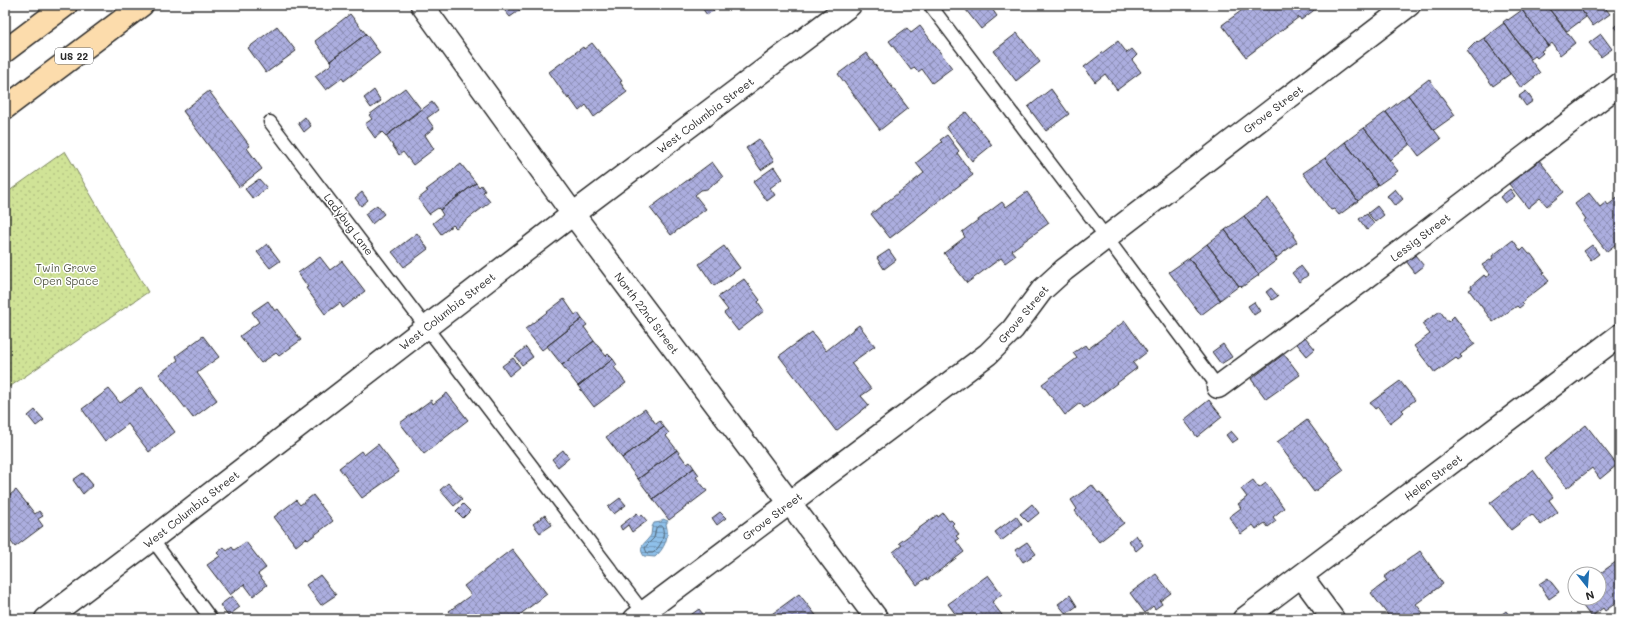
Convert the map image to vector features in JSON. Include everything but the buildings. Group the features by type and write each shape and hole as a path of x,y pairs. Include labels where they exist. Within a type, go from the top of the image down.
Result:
{"highway":[{"path":"5,51 66,5"},
{"name":"US 22","path":"5,108 142,5"}],"street":[{"name":"North 22nd Street","path":"422,5 573,214 877,619"},
{"name":"West Columbia Street","path":"46,619 573,214 850,5"},
{"name":"Grove Street","path":"639,616 988,354 1013,329 1042,290 1064,270 1409,5"},
{"name":"Lessig Street","path":"1218,387 1359,283 1620,84"},
{"name":"Helen Street","path":"1244,619 1302,577 1620,335"},
{"path":"1302,577 1333,619"}],"lane":[{"path":"930,5 1218,387"},
{"name":"Ladybug Lane","path":"270,122 427,327 639,616"},
{"path":"152,539 211,619"}],"green space":[{"name":"Twin Grove Open Space","path":"65,151 148,292 5,390 5,194"}],"water":[{"path":"663,519 668,521 666,524 667,538 661,550 655,557 644,556 641,550 651,535 654,523 661,522"}]}
